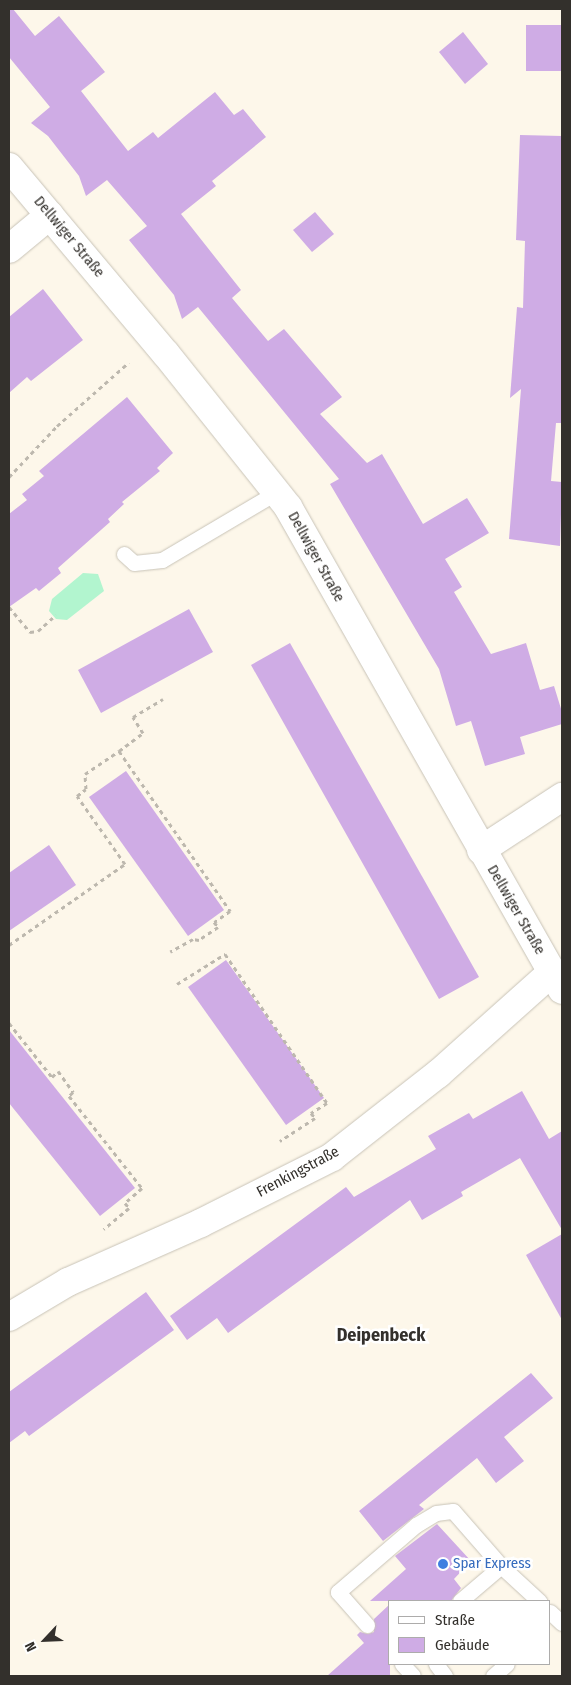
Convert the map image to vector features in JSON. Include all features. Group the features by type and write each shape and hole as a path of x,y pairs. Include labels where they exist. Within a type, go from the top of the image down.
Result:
{"street":[{"name":"Dellwiger Straße","path":"9,167 154,340 277,492 557,981"},
{"path":"9,249 50,215"},
{"path":"481,850 562,797"},
{"name":"Frenkingstraße","path":"9,1317 68,1282 201,1223 332,1157 557,981"}],"lane":[{"path":"124,554 134,563 162,560 277,492"},
{"path":"368,1625 338,1592 416,1525 436,1513 452,1510 530,1598"},
{"path":"461,1600 501,1566"},
{"path":"403,1665 413,1676"},
{"path":"493,1676 506,1665"}],"path":[{"path":"9,477 57,426 154,340"},
{"path":"9,607 30,632 38,631 56,615"},
{"path":"9,945 125,864 77,796 86,789 85,774 143,732 133,717 163,699"},
{"path":"119,751 230,911 214,922 218,927 199,940 193,938 170,952"},
{"path":"177,984 225,954 327,1102 312,1113 314,1118 280,1141"},
{"path":"9,1023 52,1077 58,1071 73,1092 68,1096 142,1188 125,1203 129,1208 100,1232"}],"green space":[{"path":"83,573 98,574 104,591 67,620 56,619 49,611 52,599"}],"building":[{"path":"9,9 13,9 35,36 59,16 105,72 81,91 128,151 153,132 158,138 215,92 234,115 243,109 266,137 212,181 216,186 181,214 241,290 232,298 268,341 284,329 342,397 320,414 367,463 382,454 423,524 467,498 489,533 445,559 462,587 454,592 491,654 526,643 540,690 554,686 562,712 562,724 520,737 525,754 485,766 471,721 456,726 439,669 330,484 339,479 198,307 182,319 174,295 129,240 147,226 107,180 86,196 79,176 48,136 31,123 50,107 9,57"},
{"path":"526,25 562,25 562,71 526,71"},
{"path":"463,32 488,64 465,84 439,52"},
{"path":"520,135 562,136 562,423 556,423 551,481 562,482 560,546 509,539 521,389 510,398 517,307 523,308 525,241 516,240"},
{"path":"315,212 334,234 312,252 293,230"},
{"path":"43,289 83,340 31,381 27,377 9,393 9,317"},
{"path":"127,397 173,453 157,468 160,471 122,502 124,504 108,519 110,522 58,568 61,573 39,591 36,588 9,607 9,514 27,500 22,494 44,476 39,471"},
{"path":"189,609 213,652 101,713 78,670"},
{"path":"290,643 479,977 439,999 251,665"},
{"path":"126,771 224,910 188,936 89,797"},
{"path":"49,845 76,885 9,931 9,873"},
{"path":"226,960 324,1098 286,1125 188,987"},
{"path":"9,1030 135,1188 100,1216 9,1103"},
{"path":"522,1091 549,1139 562,1131 562,1230 520,1158 461,1192 463,1196 422,1220 410,1200 228,1333 217,1318 187,1340 170,1316 346,1187 354,1197 436,1149 428,1136 469,1113 473,1119"},
{"path":"562,1234 562,1320 526,1255"},
{"path":"146,1292 174,1330 29,1436 25,1431 9,1443 9,1392"},
{"path":"531,1373 553,1398 504,1437 524,1461 496,1483 477,1458 419,1505 424,1509 383,1541 359,1511"},
{"path":"437,1524 471,1561 454,1579 461,1588 452,1600 370,1601 406,1569 395,1556"},
{"path":"388,1606 388,1665 390,1665 390,1676 327,1676 364,1643 357,1635 360,1632 368,1634 374,1632 374,1619"}],"place":[{"name":"Spar Express","path":"443,1564"}],"district":[{"name":"Deipenbeck","path":"381,1335"}]}
